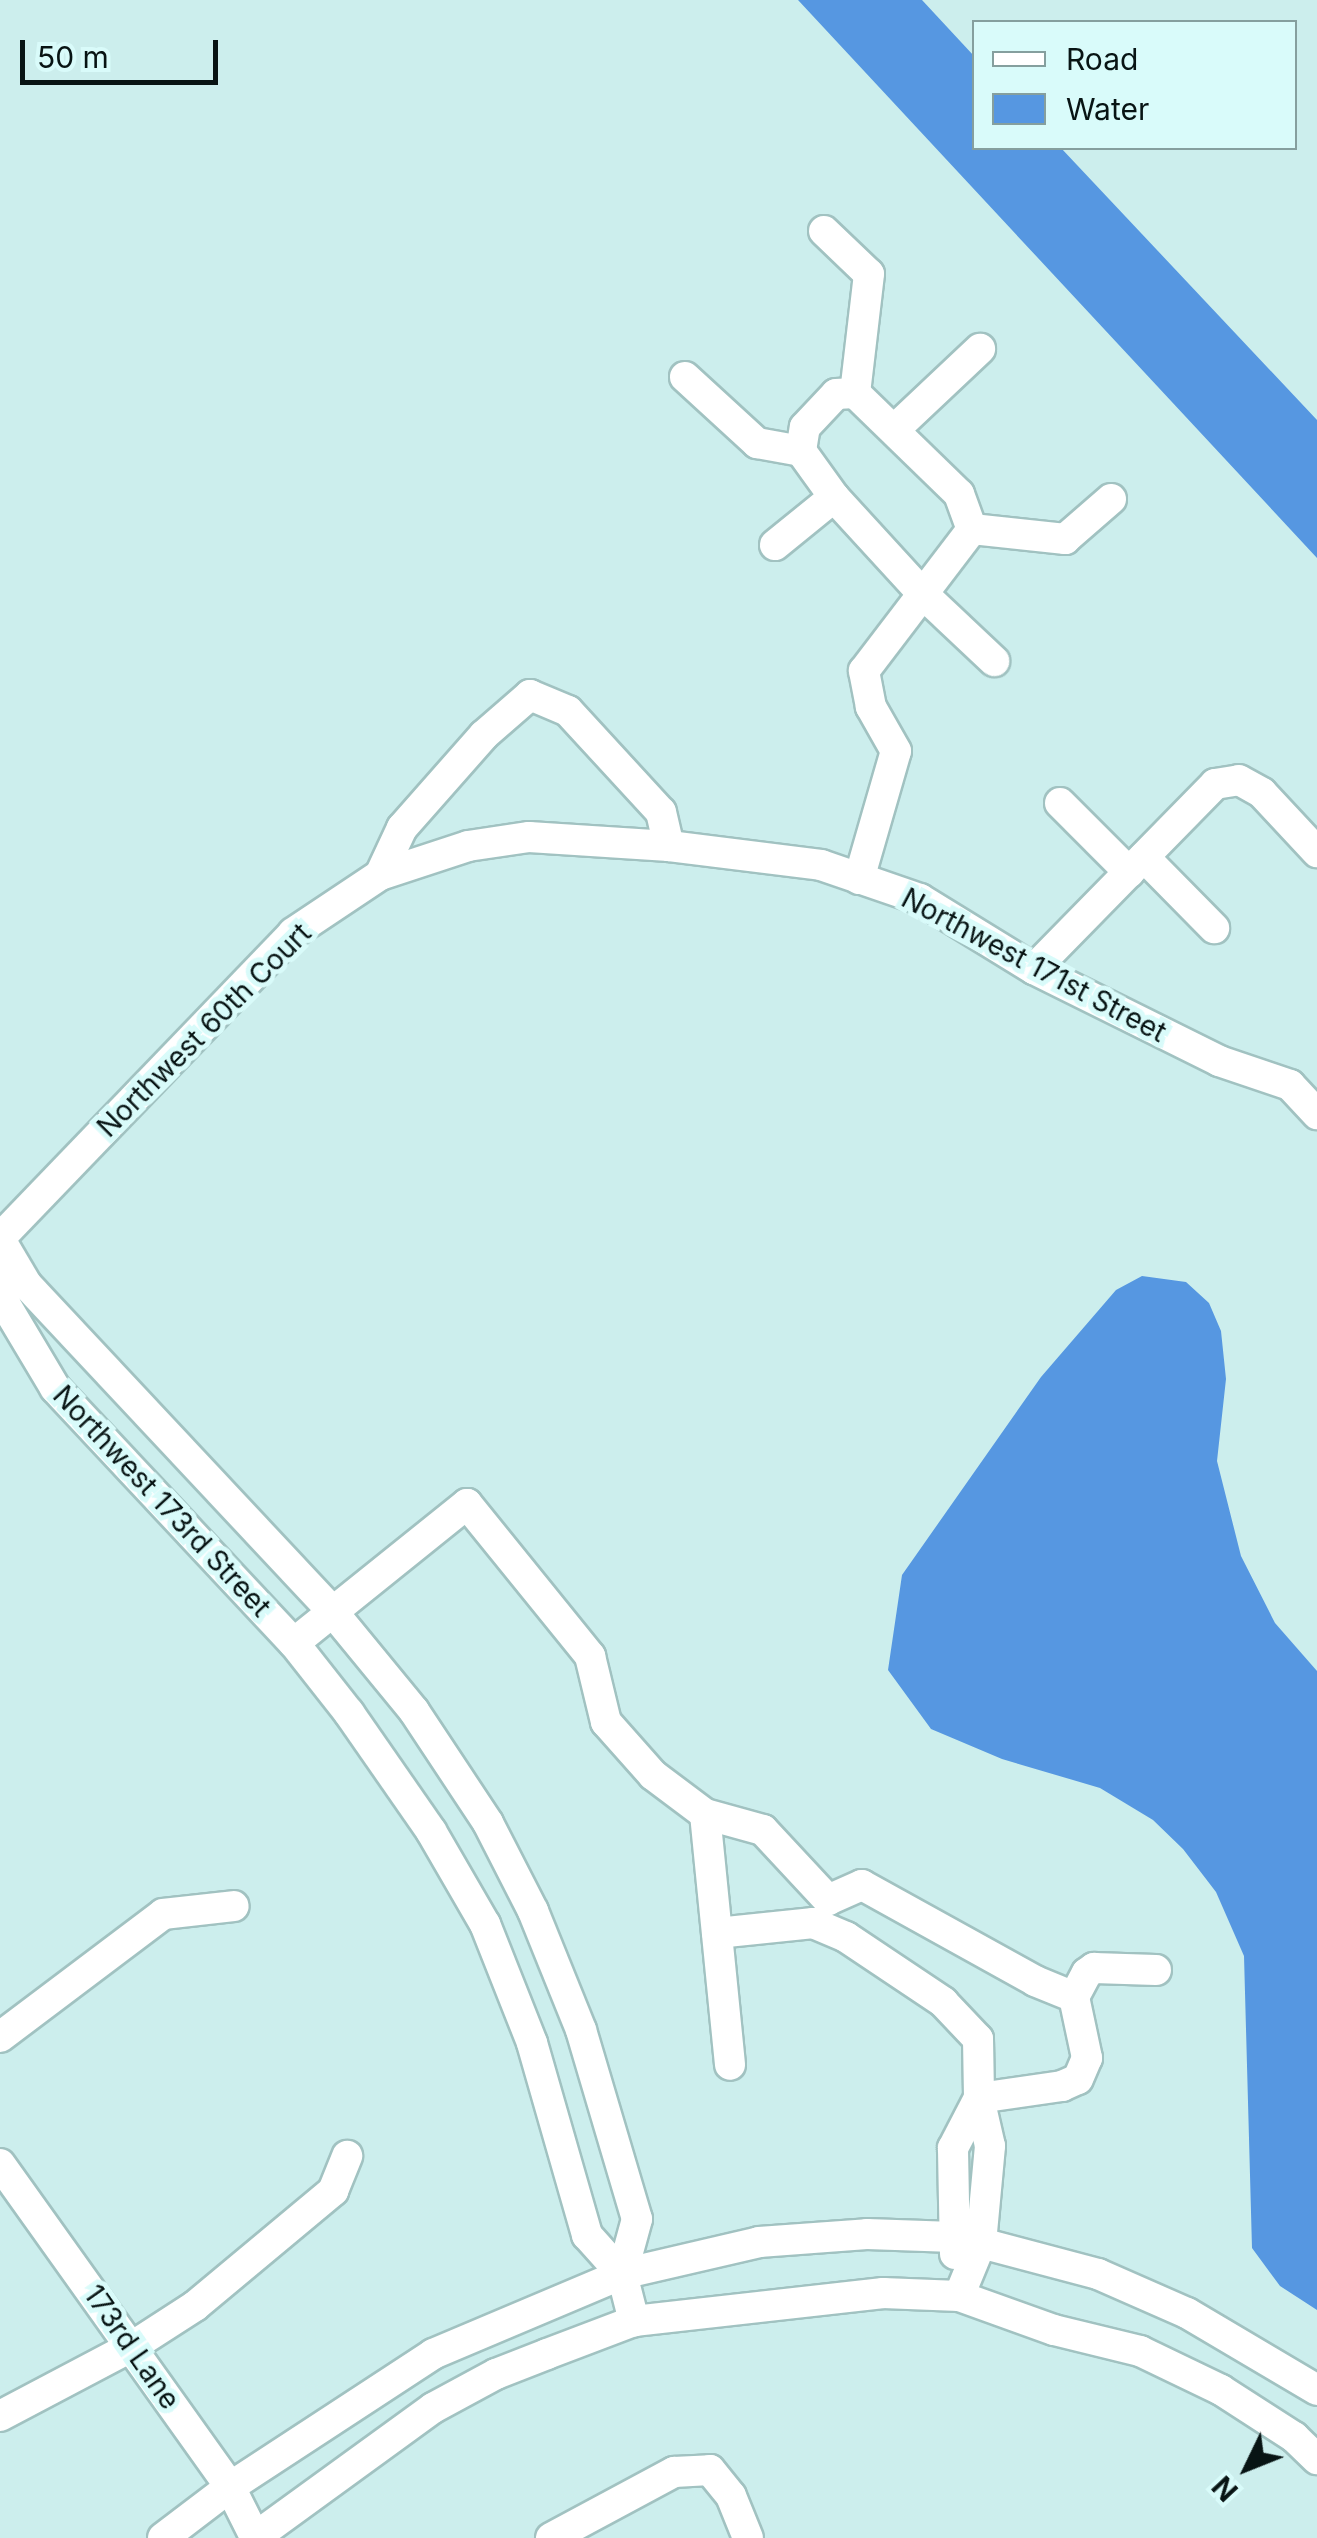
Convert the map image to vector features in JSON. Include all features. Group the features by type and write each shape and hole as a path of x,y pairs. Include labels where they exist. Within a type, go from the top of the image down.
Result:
{"street":[{"path":"824,231 868,274 854,393"},
{"path":"895,429 980,349"},
{"path":"685,377 757,442 801,451 834,497 924,594 994,661"},
{"path":"801,451 805,427 836,394 854,393 959,494 972,529"},
{"path":"775,545 834,497"},
{"path":"972,529 1066,539 1111,499"},
{"path":"859,879 896,751 871,707 864,671 972,529"},
{"path":"380,875 402,828 484,735 530,695 568,712 621,769 660,812 670,846"},
{"path":"1034,969 1216,784 1239,780 1262,793 1317,852"},
{"path":"1060,804 1214,928"},
{"name":"Northwest 171st Street","path":"380,875 468,846 529,837 670,846 821,865 920,899 1034,969 1220,1061 1290,1085 1317,1114"},
{"name":"Northwest 60th Court","path":"0,1240 293,932 380,875"},
{"name":"Northwest 173rd Street","path":"0,1240 27,1284 332,1611 424,1727 488,1823 532,1911 581,2030 638,2219 622,2274"},
{"name":"Northwest 173rd Street","path":"0,1240 5,1304 55,1388 294,1644 350,1713 431,1831 485,1924 532,2044 587,2234 622,2274 634,2321"},
{"path":"294,1644 466,1504 590,1656 606,1722 653,1775 705,1814 762,1830 829,1915 943,2002 972,2032 982,2055 980,2098 990,2146 959,2296"},
{"path":"705,1814 730,2065"},
{"path":"717,1932 813,1924 862,1886 1074,1997"},
{"path":"0,2038 162,1914 234,1906"},
{"path":"980,2098 1062,2086 1078,2079 1087,2058 1074,1997 1094,1968 1156,1970"},
{"path":"0,2416 133,2346 195,2306 332,2191 347,2156"},
{"name":"173rd Lane","path":"0,2164 230,2487 254,2538"},
{"path":"163,2538 230,2487 433,2354 622,2274 759,2242 866,2234 968,2240 1098,2274 1187,2313 1317,2390"},
{"path":"254,2538 433,2408 496,2374 634,2321 883,2294 959,2296 1054,2330 1140,2350 1221,2390 1294,2437 1317,2459"},
{"path":"552,2538 674,2472 710,2470 731,2496 748,2538"}],"water":[{"path":"798,0 922,0 972,54 972,150 1063,150 1317,420 1317,558"},
{"path":"1142,1276 1186,1282 1209,1303 1221,1331 1226,1379 1217,1461 1241,1556 1275,1623 1317,1671 1317,2310 1280,2286 1252,2248 1244,1956 1216,1892 1183,1849 1153,1820 1100,1788 1002,1759 931,1729 888,1670 902,1575 1041,1377 1116,1290"}]}
